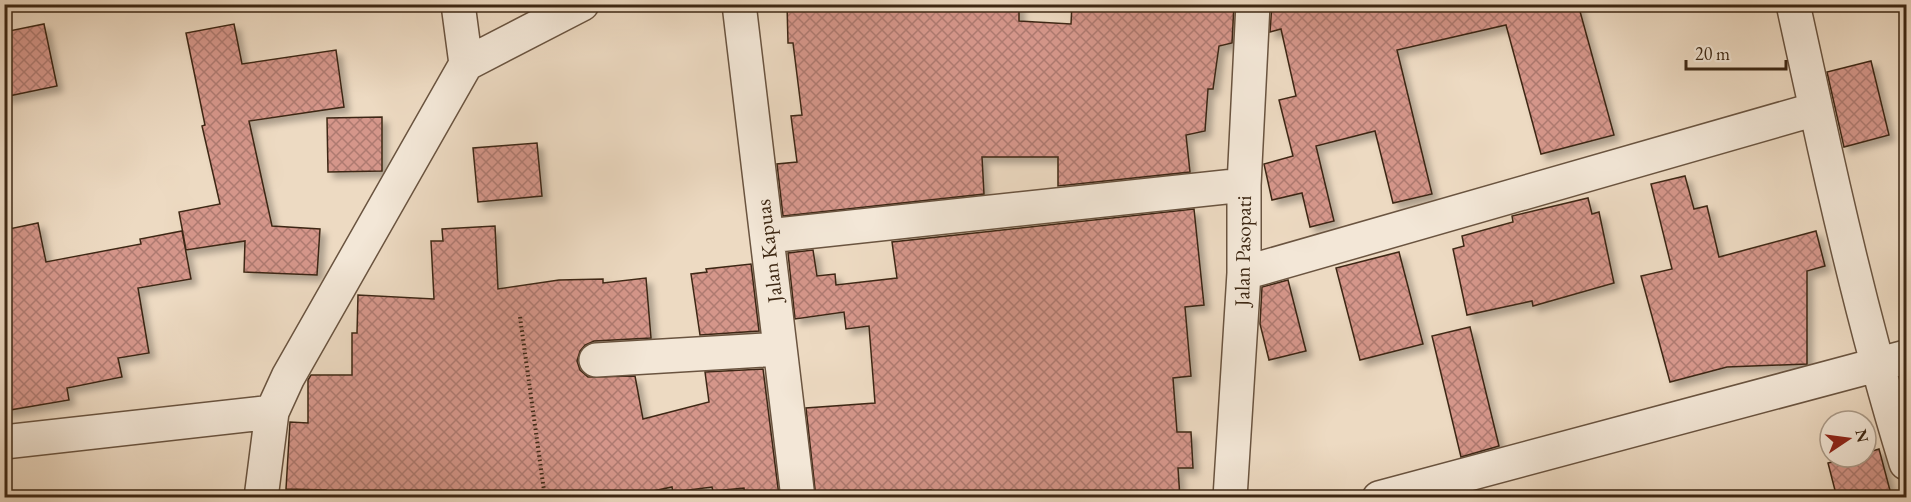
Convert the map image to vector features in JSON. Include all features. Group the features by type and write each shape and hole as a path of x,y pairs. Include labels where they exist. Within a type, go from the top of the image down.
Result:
{"street":[{"path":"458,4 466,64"},
{"path":"261,498 272,412 288,377 466,64 582,4"},
{"name":"Jalan Kapuas","path":"739,4 798,498"},
{"name":"Jalan Pasopati","path":"1230,498 1244,273 1244,185 1253,4"},
{"path":"1793,4 1846,249 1876,365 1906,463"},
{"path":"1244,273 1816,109"},
{"path":"768,236 1244,185"},
{"path":"596,360 780,349"},
{"path":"1379,498 1906,357"},
{"path":"4,442 272,412"}],"path":[{"path":"520,317 545,498"}],"building":[{"path":"787,4 1019,4 1019,21 1071,24 1072,4 1234,4 1232,43 1219,46 1213,89 1208,89 1205,131 1186,135 1190,172 1058,186 1058,157 982,157 984,194 783,216 777,164 797,162 791,116 802,115 793,43 788,43"},
{"path":"1272,4 1578,4 1614,135 1541,154 1506,25 1397,50 1432,194 1393,203 1375,131 1316,146 1334,221 1310,227 1302,193 1272,200 1264,164 1293,156 1279,100 1296,96 1281,29 1270,32"},
{"path":"44,24 57,86 4,97 4,32"},
{"path":"234,24 242,64 336,50 344,107 249,121 272,226 320,229 317,275 244,272 245,241 186,250 179,212 220,204 202,126 205,125 186,33"},
{"path":"1871,61 1889,135 1844,147 1827,72"},
{"path":"382,117 382,171 328,172 327,118"},
{"path":"537,143 542,196 478,202 473,148"},
{"path":"1685,176 1694,209 1707,206 1719,257 1816,231 1825,266 1807,271 1807,364 1727,367 1670,382 1641,276 1672,269 1651,184"},
{"path":"1588,198 1592,214 1599,212 1614,283 1533,306 1532,301 1467,315 1453,249 1464,246 1462,236 1513,222 1512,216"},
{"path":"1194,209 1204,305 1185,307 1191,376 1173,378 1177,432 1191,432 1193,468 1178,468 1180,498 932,498 931,490 816,498 806,408 875,403 869,326 846,329 844,312 795,319 788,253 813,250 817,276 835,274 836,285 897,278 892,242"},
{"path":"38,223 46,262 141,244 140,239 182,231 191,279 138,288 149,353 118,358 122,377 67,388 69,400 4,411 4,230"},
{"path":"495,226 498,289 559,280 603,279 603,283 646,278 651,338 594,341 585,345 577,361 580,370 588,377 635,376 643,419 709,402 705,372 763,369 779,496 745,498 744,488 713,491 712,487 673,492 672,487 620,498 550,498 549,492 452,498 326,496 326,490 286,489 290,422 308,423 308,380 311,375 352,375 352,333 357,333 358,295 434,299 431,241 443,241 442,229"},
{"path":"1399,252 1423,344 1360,360 1336,268"},
{"path":"751,264 759,331 700,335 691,274 707,272 706,269"},
{"path":"1288,280 1306,351 1269,360 1260,324 1262,287"},
{"path":"1470,327 1499,446 1461,457 1432,336"},
{"path":"1878,449 1892,498 1837,498 1830,469 1878,469"}]}
